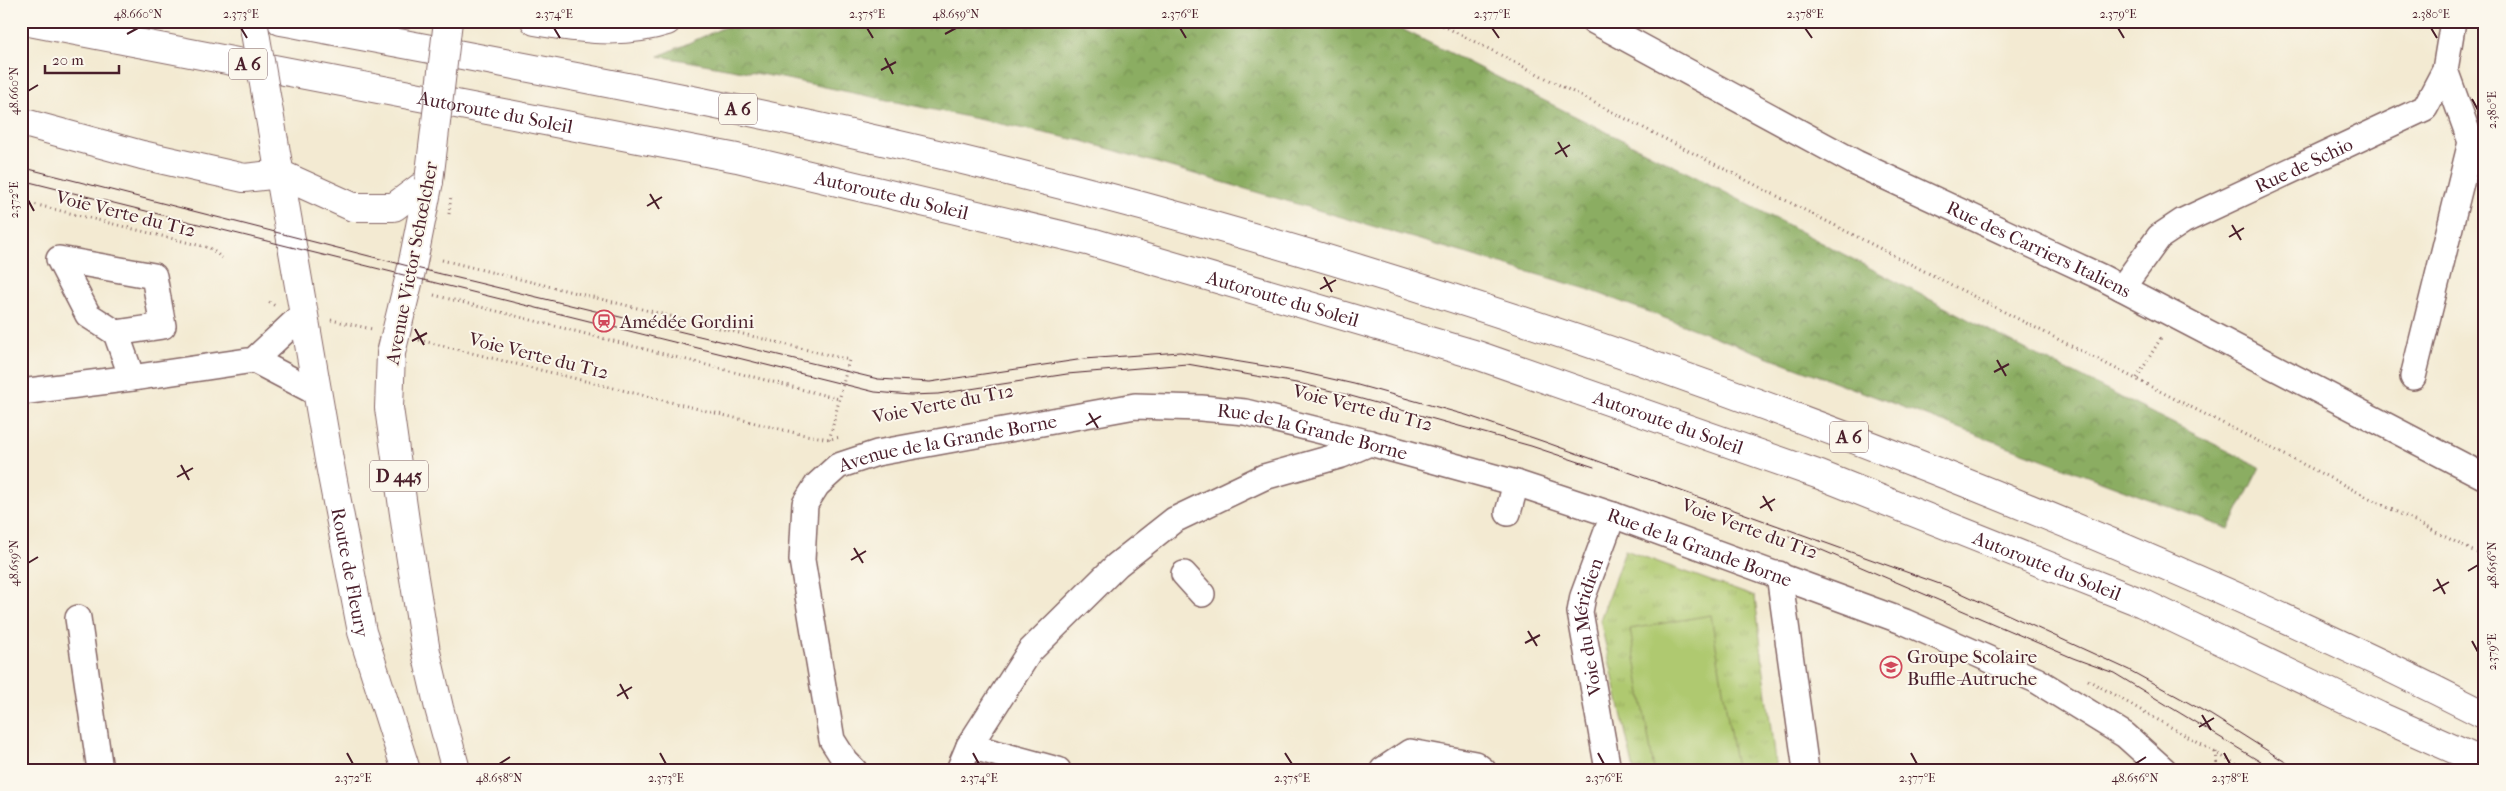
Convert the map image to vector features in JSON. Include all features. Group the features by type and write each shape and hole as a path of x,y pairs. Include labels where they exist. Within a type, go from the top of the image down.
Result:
{"main road":[{"name":"Autoroute du Soleil","path":"24,21 746,160 1091,242 1477,355 1820,475 2142,603 2379,716 2485,763"},
{"path":"253,21 317,392"},
{"name":"A 6","path":"281,21 754,112 1010,171 1287,248 1488,309 1714,386 2030,508 2281,616 2485,715"},
{"name":"Avenue Victor Schœlcher","path":"448,21 429,181 391,353 389,408 426,652 456,770"},
{"path":"535,21 609,30 634,29 667,21"},
{"path":"21,122 142,155 244,178 280,174 353,207 394,207 429,181"},
{"name":"Route de Fleury","path":"317,392 362,632 402,758"}],"street":[{"name":"Rue des Carriers Italiens","path":"1594,21 1856,163 2122,288 2485,477"},
{"name":"Rue de Schio","path":"2122,288 2159,237 2183,221 2424,108 2445,70 2453,21"},
{"path":"2413,377 2471,142 2445,70"},
{"path":"21,392 254,360 303,314"},
{"path":"116,333 132,378"},
{"path":"254,360 317,392"},
{"name":"Avenue de la Grande Borne","path":"854,770 846,762 832,740 802,560 805,504 817,485 838,466 877,453 1136,406 1201,408"},
{"name":"Rue de la Grande Borne","path":"1201,408 1245,412 1370,443 1516,484 1613,515 1779,574 1905,622 2036,680 2125,735 2164,770"},
{"path":"959,770 969,746 1030,651 1117,565 1174,520 1264,477 1342,455 1370,443"},
{"path":"1508,513 1516,484"},
{"name":"Voie du Méridien","path":"1608,770 1580,612 1583,596 1613,515"},
{"path":"1184,574 1202,594"},
{"path":"1779,574 1806,770"},
{"path":"78,618 100,770"},
{"path":"969,746 1058,770"},
{"path":"1383,770 1402,755 1416,752 1476,764 1483,770"}],"path":[{"path":"1434,21 2485,557"},
{"name":"Voie Verte du T12","path":"21,201 210,248 222,258"},
{"path":"442,260 849,360 830,439 829,453 838,466"},
{"path":"434,295 840,399"},
{"name":"Voie Verte du T12","path":"303,314 423,340 791,432 830,439 849,435"},
{"path":"2137,378 2173,316"},
{"path":"2083,678 2216,751 2246,770"},
{"path":"2216,751 2217,763 2225,770"}],"green space":[{"path":"731,21 1386,21 1692,175 2044,359 2260,467 2229,529 1587,289 1082,141 782,78 659,56 727,26"},
{"path":"1625,550 1755,597 1776,770 1634,770 1600,620"},
{"path":"1711,615 1736,769 1654,770 1630,629"}],"tram line":[{"path":"21,167 412,267 878,379 930,382 1084,359 1180,352 1301,372 1354,384 1466,415 1948,587 2129,670 2211,715 2298,770"},
{"path":"21,180 875,392 910,395 938,394 1067,374 1187,364 1302,384 1340,393 1531,446 1594,467"},
{"path":"1789,536 2073,658 2114,673 2274,770"}],"place":[{"name":"Amédée Gordini","path":"604,321"},
{"name":"Groupe Scolaire Buffle-Autruche","path":"1891,667"}]}
